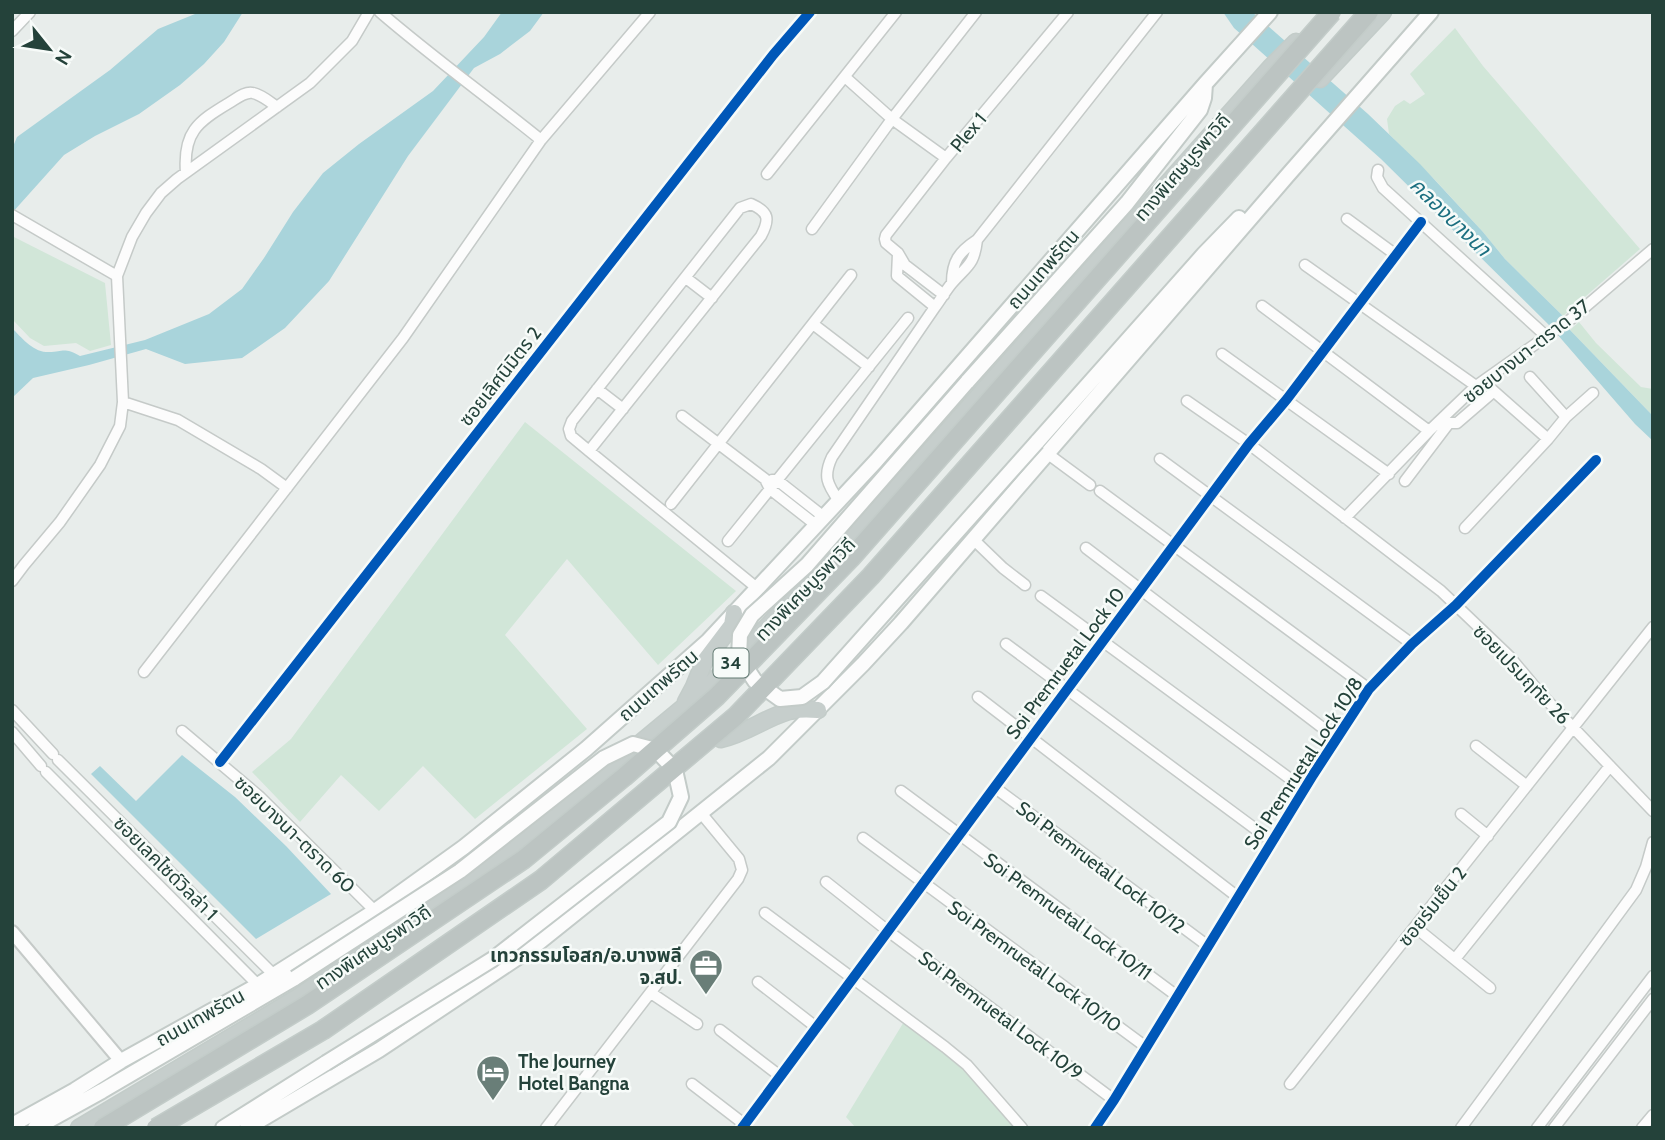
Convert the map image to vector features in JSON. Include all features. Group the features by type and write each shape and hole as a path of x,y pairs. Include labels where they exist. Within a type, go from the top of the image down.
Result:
{"highway":[{"name":"ถนนเทพรัตน","path":"79,1128 300,996 481,871 515,847 708,687 842,550 1270,68 1324,12"},
{"path":"103,1128 307,1005 524,859 717,696 851,558 1332,12"},
{"name":"ทางพิเศษบูรพาวิถี","path":"123,1128 312,1014 530,867 724,703 858,565 1346,12"},
{"name":"ทางพิเศษบูรพาวิถี","path":"156,1128 323,1030 541,880 736,716 871,576 1369,12"},
{"name":"34","path":"173,1128 328,1035 546,886 741,722 875,580 1302,98 1383,12"},
{"path":"683,708 704,662 733,625 734,614"},
{"path":"721,739 789,711 818,710"}],"main road":[{"name":"ถนนเทพรัตน","path":"12,1124 258,985 375,911 464,847 586,749 708,641 839,501 1270,12"},
{"path":"247,1128 379,1050 532,948 769,758 901,623 1431,12"},
{"path":"1205,84 1200,110 1127,203 807,565 752,615 740,635 739,657 755,681 780,699 802,697 823,682 1220,237 1287,176"},
{"path":"36,1128 295,978 460,871 604,758 633,744 656,750 675,770 681,797 669,822 492,959 222,1128"}],"street":[{"path":"12,31 30,12"},
{"path":"12,581 60,522 100,465 120,426 123,402 117,276 132,237 146,213 161,193 186,172 310,83 352,41 369,12"},
{"path":"144,672 403,338 541,140 650,12"},
{"name":"ซอยเลิศนิมิตร 2","path":"220,762 773,55 810,12"},
{"path":"767,174 896,12"},
{"path":"812,229 892,119 976,12"},
{"name":"Plex 1","path":"898,253 886,243 886,235 946,158 1068,12"},
{"path":"952,283 952,267 965,248 977,240 1157,12"},
{"path":"381,13 541,140"},
{"path":"845,77 892,119 946,158"},
{"path":"186,172 187,144 195,128 206,116 251,92 277,107"},
{"path":"1378,170 1377,177 1383,188 1548,334"},
{"path":"589,451 761,236 767,225 766,216 760,208 751,204 740,208 572,421 569,429 571,436 589,451 757,588"},
{"path":"14,216 117,276"},
{"path":"1347,219 1396,255"},
{"name":"Soi Premruetal Lock 10","path":"743,1126 1249,444 1287,399 1421,222"},
{"path":"839,501 827,480 827,469 832,457 952,283 963,274 975,256 977,240"},
{"name":"ซอยบางนา-ตราด 37","path":"1345,519 1429,431 1480,383 1571,319 1653,250"},
{"path":"898,253 897,276 935,307"},
{"path":"898,253 905,265 944,295"},
{"path":"957,260 968,266"},
{"path":"1305,265 1493,392 1548,439"},
{"path":"671,504 851,275"},
{"path":"685,278 712,298"},
{"path":"1262,306 1429,431"},
{"path":"728,541 767,484 777,480 908,318"},
{"path":"813,324 869,367"},
{"path":"1222,354 1389,474"},
{"path":"1530,377 1566,417"},
{"path":"597,390 623,409"},
{"path":"1405,481 1449,424 1457,424 1493,392"},
{"path":"1465,528 1566,417 1593,393"},
{"name":"ซอยเปรมฤทัย 26","path":"1187,401 1249,444 1441,590 1509,656 1540,693 1653,811"},
{"path":"123,402 178,420 261,469 287,488"},
{"path":"682,416 767,484 820,521"},
{"path":"1048,454 1369,690"},
{"path":"1160,459 1412,644"},
{"name":"Soi Premruetal Lock 10/8","path":"1095,1128 1304,789 1369,690 1412,644 1456,605 1595,460"},
{"path":"777,480 820,521"},
{"path":"974,540 1003,568 1025,584"},
{"path":"1086,548 1336,738"},
{"path":"1041,596 1304,789"},
{"name":"ซอยร่มเย็น 2","path":"1290,1084 1653,627"},
{"path":"1006,644 1273,842"},
{"path":"978,697 1239,898"},
{"name":"ซอยเลคไซด์วิลล่า 1","path":"12,709 55,757 274,975"},
{"name":"ซอยบางนา-ตราด 60","path":"181,731 260,797 375,911"},
{"name":"ซอยเลคไซด์วิลล่า 1","path":"12,732 43,769 258,985"},
{"path":"32,755 45,745"},
{"path":"1476,746 1527,786"},
{"path":"1455,959 1609,765"},
{"name":"Soi Premruetal Lock 10/12","path":"994,787 1208,946"},
{"name":"Soi Premruetal Lock 10/11","path":"901,791 1177,996"},
{"path":"546,1128 738,879 742,870 739,859 701,813"},
{"path":"1461,814 1488,835"},
{"name":"Soi Premruetal Lock 10/10","path":"863,838 1146,1047"},
{"path":"1461,1128 1636,890 1653,842"},
{"name":"Soi Premruetal Lock 10/9","path":"826,882 1114,1100"},
{"path":"765,913 929,1033 967,1065 1022,1128"},
{"path":"1415,927 1490,988"},
{"path":"12,932 121,1061"},
{"path":"1537,1128 1653,976"},
{"path":"758,982 816,1027"},
{"path":"650,993 698,1024"},
{"path":"1548,1113 1557,1125 1653,999"},
{"path":"1621,1017 1632,1025"},
{"path":"720,1030 780,1076"},
{"path":"692,1084 743,1126"},
{"path":"1642,1128 1653,1115"}],"green space":[{"path":"1455,28 1483,66 1640,249 1563,316 1505,259 1437,182 1389,134 1387,119 1395,106 1404,100 1410,104 1425,94 1410,74"},
{"path":"12,236 105,283 111,345 90,351 76,343 44,346 30,338 13,320"},
{"path":"1579,322 1596,343 1641,387 1653,389 1653,416 1570,330"},
{"path":"525,422 736,591 658,665 567,559 505,635 587,729 475,819 423,766 379,811 341,775 300,822 252,772 291,739"},
{"path":"905,1020 945,1047 1017,1128 856,1128 846,1117"}],"water":[{"path":"196,12 243,12 224,42 180,85 139,114 64,155 12,213 12,149 17,137 110,70 158,29"},
{"path":"502,12 544,12 530,31 500,54 474,68 408,156 329,281 285,328 242,358 185,364 146,349 33,378 12,398 12,328 36,349 46,352 66,351 80,356 145,340 209,314 242,289 293,212 323,173 433,91 484,37"},
{"name":"คลองบางนา","path":"1223,12 1252,12 1368,114 1420,164 1505,259 1563,316 1570,330 1653,416 1653,441 1550,326 1381,159 1234,28"},
{"path":"182,755 235,797 331,894 256,939 91,774 100,766 136,801"}],"cycle path":[{"path":"220,762 773,55 810,12"},
{"path":"742,1128 1249,444 1287,399 1421,222"},
{"path":"1095,1128 1369,689 1412,644 1456,605 1596,460"}],"place":[{"name":"เทวกรรมโอสก/อ.บางพลี จ.สป.","path":"706,996"},
{"name":"The Journey Hotel Bangna","path":"493,1102"}]}
